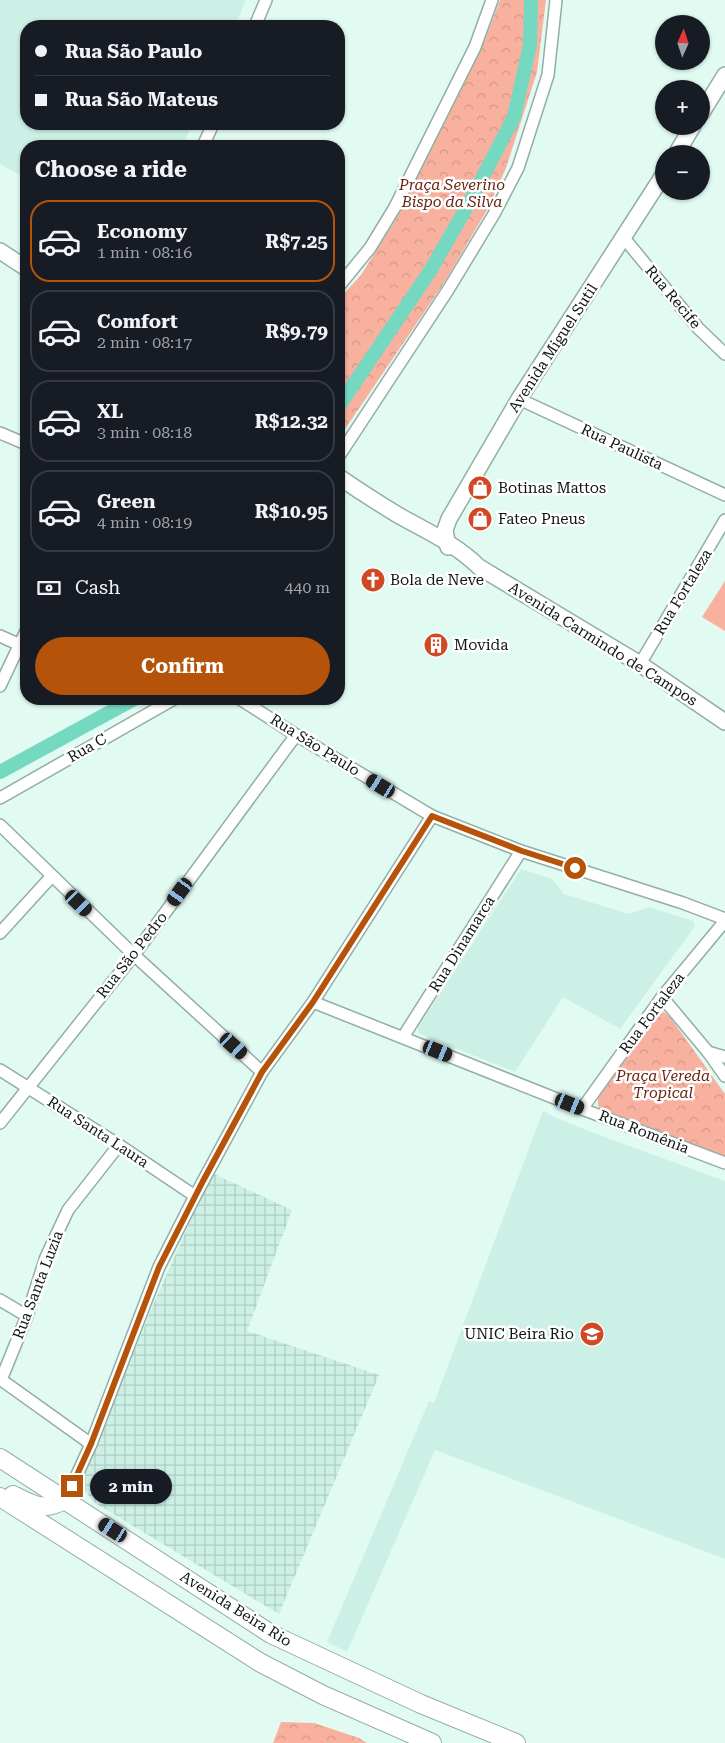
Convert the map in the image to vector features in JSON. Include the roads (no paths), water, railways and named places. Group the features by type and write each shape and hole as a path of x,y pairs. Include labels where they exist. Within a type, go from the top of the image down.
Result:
{"main road":[{"path":"710,100 725,76"},
{"name":"Avenida Miguel Sutil","path":"446,523 519,399 655,188"},
{"path":"0,251 20,264"},
{"name":"Avenida Carmindo de Campos","path":"345,481 418,528 446,542 470,558 479,567"},
{"path":"418,528 438,528 446,523"},
{"path":"446,523 446,542"},
{"name":"Avenida Carmindo de Campos","path":"418,528 423,537 458,560 479,567 640,664 725,722"},
{"name":"Avenida Carmindo de Campos","path":"446,542 450,551 458,560"},
{"name":"Avenida Beira Rio","path":"0,1458 66,1499 271,1634 421,1704 511,1742"},
{"path":"0,1488 40,1507 53,1507 66,1499"},
{"name":"Avenida Beira Rio","path":"0,1497 261,1662 323,1695 432,1743"}],"street":[{"path":"258,20 266,0"},
{"path":"345,279 370,248 395,207 475,47 492,0"},
{"path":"345,447 448,290 494,214 518,168 548,75 556,0"},
{"name":"Rua Recife","path":"624,238 698,328 725,354"},
{"name":"Rua Paulista","path":"519,399 725,495"},
{"path":"0,433 20,441"},
{"name":"Rua Fortaleza","path":"640,664 725,520"},
{"path":"0,636 20,645 0,686"},
{"name":"Rua C","path":"0,798 163,705"},
{"name":"Rua São Paulo","path":"249,705 432,816 522,851 683,903 725,920"},
{"name":"Rua São Pedro","path":"0,1123 134,955 296,735"},
{"path":"66,1499 91,1444 159,1267 195,1196 262,1072 313,1002 432,816"},
{"path":"0,825 51,877 262,1072"},
{"name":"Rua Dinamarca","path":"404,1037 522,851"},
{"path":"0,933 51,877"},
{"name":"Rua Fortaleza","path":"582,1109 662,997 725,920"},
{"path":"662,997 708,1052 725,1076"},
{"name":"Rua Romênia","path":"313,1002 582,1109 725,1163"},
{"path":"708,1052 725,1057"},
{"name":"Rua Santa Laura","path":"0,1070 195,1196"},
{"name":"Rua Santa Luzia","path":"0,1380 28,1316 46,1258 68,1210 118,1145"},
{"path":"0,1300 28,1316"},
{"path":"0,1380 91,1444"}],"waterway":[{"path":"345,397 430,271 468,205 514,117 530,45 531,0"},
{"path":"0,772 123,705"}],"place":[{"name":"Botinas Mattos","path":"480,488"},
{"name":"Fateo Pneus","path":"480,519"},
{"name":"Bola de Neve","path":"373,580"},
{"name":"Movida","path":"436,645"},
{"name":"UNIC Beira Rio","path":"592,1334"}],"park label":[{"name":"Praça Severino Bispo da Silva","path":"452,194"},
{"name":"Praça Vereda Tropical","path":"663,1084"}]}
